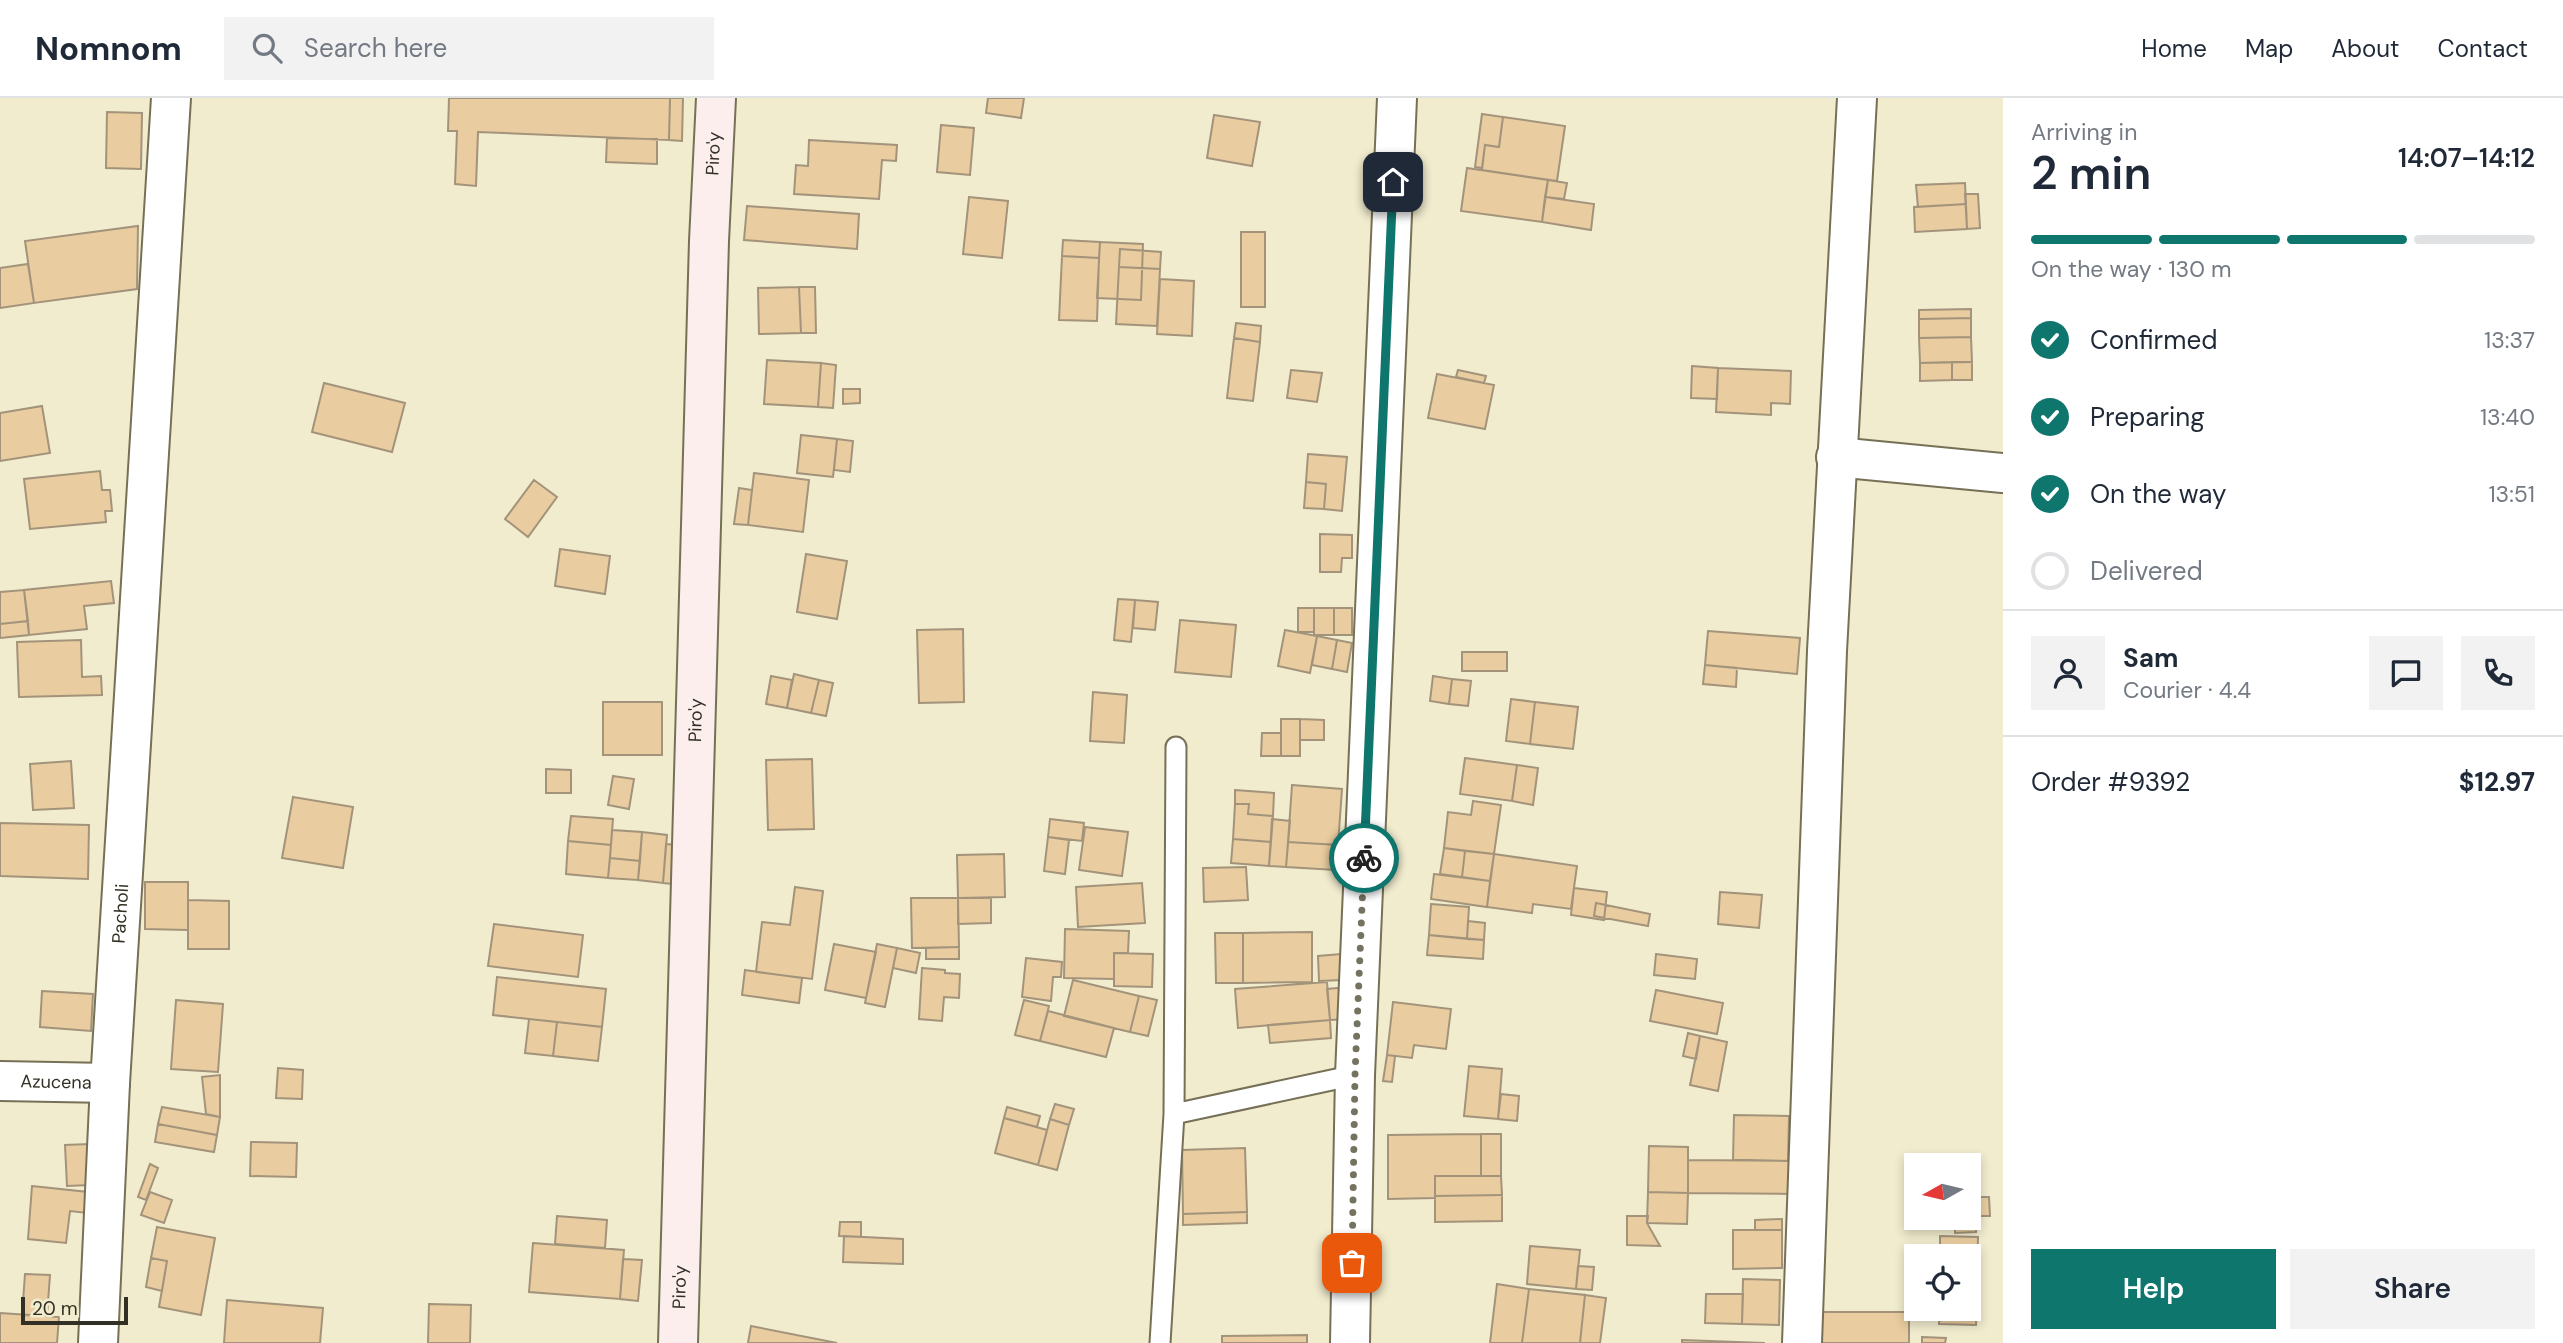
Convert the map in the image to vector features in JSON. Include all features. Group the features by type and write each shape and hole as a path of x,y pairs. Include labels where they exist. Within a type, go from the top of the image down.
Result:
{"main road":[{"name":"Piro'y","path":"678,1343 709,242 716,98"}],"street":[{"name":"Pacholi","path":"98,1343 110,1083 171,98"},
{"path":"1350,1343 1355,1075 1397,98"},
{"path":"1802,1343 1836,457 1857,98"},
{"path":"1836,457 2003,473"},
{"name":"Azucena","path":"0,1081 110,1083"}],"lane":[{"path":"1160,1343 1174,1114 1176,747"},
{"path":"1174,1114 1355,1075"}],"building":[{"path":"449,98 670,98 669,140 478,132 476,186 455,184 457,131 448,131"},
{"path":"670,98 683,98 682,141 669,140"},
{"path":"988,98 1024,98 1021,118 986,113"},
{"path":"107,112 142,113 141,169 106,168"},
{"path":"1482,114 1503,117 1499,147 1485,145 1482,168 1475,167"},
{"path":"1214,115 1260,122 1252,166 1207,158"},
{"path":"1503,117 1565,126 1557,181 1482,170 1485,145 1499,147"},
{"path":"941,125 974,128 970,175 937,172"},
{"path":"607,138 657,139 657,164 606,162"},
{"path":"809,140 897,145 896,161 882,160 879,199 794,194 796,165 808,166"},
{"path":"1467,168 1548,180 1542,222 1461,211"},
{"path":"1548,180 1567,183 1564,199 1545,197"},
{"path":"1965,183 1966,204 1918,207 1916,185"},
{"path":"1965,194 1978,194 1980,228 1967,229"},
{"path":"969,197 1008,201 1002,258 963,254"},
{"path":"1545,197 1594,204 1591,230 1542,222"},
{"path":"1966,204 1967,229 1915,232 1914,207"},
{"path":"747,206 859,214 857,249 744,240"},
{"path":"138,226 137,289 34,303 25,241"},
{"path":"1241,232 1265,232 1265,307 1241,307"},
{"path":"1063,240 1100,242 1099,258 1062,256"},
{"path":"1100,242 1143,244 1141,300 1097,298"},
{"path":"1120,249 1161,252 1160,269 1119,267"},
{"path":"1062,256 1099,258 1097,321 1059,320"},
{"path":"28,264 34,303 0,308 0,268"},
{"path":"1119,267 1160,269 1157,326 1116,324"},
{"path":"1160,279 1194,281 1192,336 1157,334"},
{"path":"799,287 801,333 759,334 758,288"},
{"path":"799,287 815,287 816,333 801,333"},
{"path":"1971,309 1971,318 1919,319 1919,310"},
{"path":"1971,318 1971,337 1919,338 1919,319"},
{"path":"1236,323 1261,326 1260,342 1234,338"},
{"path":"1971,337 1972,362 1920,363 1919,338"},
{"path":"1234,338 1260,342 1253,401 1227,398"},
{"path":"767,360 821,363 818,407 764,404"},
{"path":"1952,362 1972,362 1972,380 1952,380"},
{"path":"1952,362 1952,380 1920,381 1920,363"},
{"path":"821,363 836,365 833,408 818,407"},
{"path":"1692,366 1718,368 1717,399 1691,398"},
{"path":"1718,368 1791,371 1790,404 1771,403 1771,415 1716,412"},
{"path":"1291,370 1322,373 1317,402 1287,398"},
{"path":"1458,370 1486,376 1484,383 1456,377"},
{"path":"1437,374 1494,385 1485,429 1428,418"},
{"path":"324,383 405,403 392,452 312,432"},
{"path":"843,389 860,389 860,403 843,404"},
{"path":"42,406 50,453 0,461 0,413"},
{"path":"801,435 837,439 833,477 797,473"},
{"path":"837,439 853,441 850,472 834,470"},
{"path":"1308,454 1347,457 1342,511 1324,509 1326,484 1306,482"},
{"path":"100,471 102,490 110,490 112,511 105,511 106,522 30,529 24,479"},
{"path":"754,473 809,480 803,532 748,525"},
{"path":"534,480 557,497 528,537 505,519"},
{"path":"1306,482 1326,484 1324,509 1304,508"},
{"path":"739,488 752,490 748,525 734,524"},
{"path":"1320,534 1352,535 1352,558 1342,558 1341,572 1320,572"},
{"path":"560,549 610,556 605,594 555,586"},
{"path":"806,554 847,561 837,619 797,612"},
{"path":"111,581 114,603 84,606 87,629 29,635 24,590"},
{"path":"24,590 28,621 0,624 0,592"},
{"path":"1118,599 1135,600 1131,642 1114,640"},
{"path":"1135,600 1158,602 1155,630 1133,628"},
{"path":"1298,608 1314,608 1314,632 1298,632"},
{"path":"1314,608 1334,608 1334,635 1314,635"},
{"path":"1334,608 1352,608 1352,635 1334,635"},
{"path":"1180,620 1236,625 1231,677 1175,672"},
{"path":"28,621 29,635 0,638 0,624"},
{"path":"963,629 964,702 919,703 917,630"},
{"path":"1285,630 1317,636 1310,673 1278,666"},
{"path":"1708,631 1800,638 1797,674 1705,665"},
{"path":"1317,636 1337,640 1332,669 1312,665"},
{"path":"81,640 82,677 101,676 102,695 19,697 17,642"},
{"path":"1337,640 1352,643 1347,672 1332,669"},
{"path":"1462,652 1507,652 1507,671 1462,671"},
{"path":"1705,665 1737,668 1736,687 1703,684"},
{"path":"794,674 819,680 811,713 787,708"},
{"path":"771,676 792,680 787,708 766,704"},
{"path":"1433,676 1452,679 1449,704 1430,701"},
{"path":"1452,679 1471,681 1468,706 1449,704"},
{"path":"819,680 833,683 826,716 811,713"},
{"path":"1093,692 1127,695 1124,743 1090,741"},
{"path":"1511,699 1535,702 1530,744 1506,741"},
{"path":"603,702 662,702 662,755 603,755"},
{"path":"1535,702 1578,707 1573,749 1530,744"},
{"path":"1281,719 1300,719 1300,756 1281,756"},
{"path":"1300,719 1324,720 1324,740 1300,740"},
{"path":"1262,733 1281,733 1281,756 1261,756"},
{"path":"1465,758 1517,765 1512,801 1460,794"},
{"path":"812,759 814,829 768,830 766,760"},
{"path":"71,761 74,808 33,810 30,764"},
{"path":"1517,765 1538,768 1533,805 1512,801"},
{"path":"546,769 571,770 571,793 546,793"},
{"path":"613,776 634,779 629,809 608,805"},
{"path":"1292,785 1342,789 1338,845 1288,842"},
{"path":"1235,790 1274,793 1273,816 1248,814 1249,804 1235,804"},
{"path":"293,797 353,807 343,868 282,858"},
{"path":"1473,801 1501,805 1494,854 1444,848 1448,812 1471,815"},
{"path":"1235,804 1249,804 1248,814 1273,816 1271,842 1233,839"},
{"path":"571,816 613,819 611,845 568,841"},
{"path":"1050,819 1084,823 1082,841 1048,837"},
{"path":"1272,819 1290,821 1286,867 1269,866"},
{"path":"0,823 89,825 88,879 0,876"},
{"path":"1085,827 1128,832 1122,876 1079,870"},
{"path":"612,830 642,832 640,861 610,858"},
{"path":"642,832 667,835 663,883 638,880"},
{"path":"1048,837 1069,840 1065,874 1044,871"},
{"path":"1233,839 1271,842 1269,866 1231,863"},
{"path":"568,841 611,845 608,878 566,874"},
{"path":"1288,842 1338,845 1336,870 1286,867"},
{"path":"666,844 676,845 673,884 663,883"},
{"path":"1444,848 1465,851 1462,877 1440,874"},
{"path":"1465,851 1494,854 1490,881 1462,877"},
{"path":"1004,854 1005,897 958,898 957,855"},
{"path":"1494,854 1577,866 1571,909 1533,904 1532,913 1487,907"},
{"path":"610,858 640,861 638,880 608,878"},
{"path":"1246,867 1248,900 1204,902 1203,868"},
{"path":"1434,874 1490,881 1487,907 1431,899"},
{"path":"145,882 188,882 188,930 145,929"},
{"path":"1142,883 1145,923 1078,927 1076,887"},
{"path":"795,887 823,891 812,979 756,972 762,922 790,925"},
{"path":"1574,888 1607,892 1604,920 1571,915"},
{"path":"1720,892 1762,895 1759,928 1718,924"},
{"path":"911,898 958,898 959,947 912,948"},
{"path":"958,898 991,898 991,923 958,924"},
{"path":"188,900 229,901 229,949 188,949"},
{"path":"1596,903 1650,914 1648,926 1594,916"},
{"path":"1431,904 1469,907 1467,939 1429,935"},
{"path":"1468,921 1485,923 1484,940 1467,939"},
{"path":"494,924 583,935 578,977 488,966"},
{"path":"1065,929 1129,931 1128,953 1114,953 1114,979 1064,978"},
{"path":"1312,932 1312,982 1243,983 1243,933"},
{"path":"1215,933 1243,933 1243,983 1216,983"},
{"path":"1429,935 1484,940 1483,959 1427,955"},
{"path":"834,944 876,952 866,998 825,990"},
{"path":"877,944 897,948 885,1007 865,1003"},
{"path":"959,947 959,959 926,959 926,948"},
{"path":"897,948 920,953 916,973 893,968"},
{"path":"1114,953 1153,954 1152,987 1114,986"},
{"path":"1341,954 1343,980 1319,981 1318,956"},
{"path":"1656,954 1697,959 1695,979 1654,975"},
{"path":"1026,958 1062,962 1061,977 1053,977 1051,1001 1022,997"},
{"path":"922,968 960,974 959,998 944,997 942,1021 919,1019"},
{"path":"745,970 802,978 799,1003 742,995"},
{"path":"497,977 606,989 602,1027 493,1015"},
{"path":"1073,980 1139,996 1130,1032 1064,1016"},
{"path":"1327,982 1330,1020 1238,1028 1235,989"},
{"path":"1349,987 1352,1019 1330,1020 1327,989"},
{"path":"1656,990 1723,1003 1717,1034 1650,1021"},
{"path":"42,991 93,994 91,1031 40,1027"},
{"path":"1139,996 1157,1000 1148,1036 1130,1032"},
{"path":"176,1000 223,1004 218,1072 171,1069"},
{"path":"1024,1000 1049,1006 1040,1041 1015,1035"},
{"path":"1393,1002 1451,1009 1446,1049 1414,1045 1412,1058 1387,1055"},
{"path":"1048,1011 1114,1028 1106,1057 1040,1041"},
{"path":"529,1019 557,1022 553,1056 525,1053"},
{"path":"1330,1020 1331,1038 1270,1043 1268,1025"},
{"path":"557,1022 602,1027 598,1061 553,1056"},
{"path":"1688,1033 1700,1036 1696,1059 1683,1056"},
{"path":"1700,1036 1727,1042 1718,1091 1690,1085"},
{"path":"1387,1055 1395,1056 1392,1082 1383,1081"},
{"path":"1469,1066 1502,1069 1498,1119 1464,1116"},
{"path":"278,1068 303,1070 302,1099 276,1098"},
{"path":"220,1075 220,1117 206,1114 202,1077"},
{"path":"1501,1094 1519,1096 1517,1121 1498,1119"},
{"path":"1055,1104 1074,1109 1069,1125 1050,1119"},
{"path":"162,1107 220,1117 217,1135 158,1124"},
{"path":"1007,1107 1040,1116 1037,1127 1004,1118"},
{"path":"1734,1115 1789,1116 1788,1161 1733,1160"},
{"path":"1004,1118 1047,1130 1038,1165 995,1153"},
{"path":"1050,1119 1069,1125 1057,1170 1038,1165"},
{"path":"158,1124 217,1135 214,1152 155,1142"},
{"path":"1481,1134 1501,1134 1501,1176 1481,1176"},
{"path":"1481,1134 1481,1176 1435,1176 1435,1198 1388,1199 1388,1135"},
{"path":"251,1142 297,1143 296,1177 250,1176"},
{"path":"89,1144 90,1185 67,1186 65,1145"},
{"path":"1649,1146 1688,1147 1688,1193 1648,1192"},
{"path":"1245,1148 1247,1212 1183,1214 1182,1150"},
{"path":"1688,1160 1796,1161 1795,1194 1688,1193"},
{"path":"150,1164 158,1168 146,1200 138,1197"},
{"path":"1435,1176 1501,1176 1502,1195 1435,1196"},
{"path":"32,1186 88,1192 87,1213 70,1211 66,1243 28,1239"},
{"path":"150,1192 172,1200 164,1223 141,1215"},
{"path":"1648,1192 1688,1193 1687,1224 1647,1223"},
{"path":"1502,1195 1502,1221 1435,1222 1435,1196"},
{"path":"1981,1197 1989,1197 1990,1216 1981,1216"},
{"path":"1247,1212 1247,1223 1183,1225 1183,1214"},
{"path":"557,1216 607,1220 605,1248 555,1244"},
{"path":"1627,1216 1648,1216 1647,1223 1660,1246 1627,1245"},
{"path":"1782,1219 1782,1230 1755,1230 1755,1220"},
{"path":"840,1222 861,1222 861,1237 839,1236"},
{"path":"157,1227 215,1238 201,1315 159,1307 167,1261 151,1258"},
{"path":"1733,1230 1782,1230 1782,1268 1733,1269"},
{"path":"1955,1230 1976,1230 1976,1232 1955,1233"},
{"path":"844,1236 903,1239 903,1264 843,1262"},
{"path":"1940,1236 1978,1237 1978,1244 1940,1244"},
{"path":"533,1243 624,1250 620,1299 529,1292"},
{"path":"1530,1246 1580,1250 1576,1289 1527,1284"},
{"path":"151,1258 167,1261 162,1291 146,1287"},
{"path":"623,1259 642,1260 638,1301 620,1299"},
{"path":"1578,1266 1594,1267 1592,1290 1576,1289"},
{"path":"25,1274 50,1275 47,1316 22,1315"},
{"path":"1743,1279 1780,1280 1779,1325 1742,1324"},
{"path":"1497,1284 1529,1289 1522,1343 1490,1343"},
{"path":"1529,1289 1585,1295 1580,1343 1522,1343"},
{"path":"1706,1294 1743,1294 1742,1324 1705,1323"},
{"path":"1585,1295 1606,1298 1600,1343 1580,1343"},
{"path":"227,1300 323,1308 320,1343 224,1343"},
{"path":"429,1304 471,1305 470,1343 428,1343"},
{"path":"1820,1312 1904,1312 1904,1321 1909,1321 1909,1343 1820,1343"},
{"path":"0,1313 59,1317 57,1343 0,1343"},
{"path":"1939,1321 1976,1321 1976,1325 1939,1324"},
{"path":"751,1326 837,1343 748,1343"},
{"path":"1307,1335 1307,1343 1222,1343 1222,1336"},
{"path":"1922,1337 1946,1338 1945,1343 1922,1343"},
{"path":"1682,1340 1765,1343 1682,1343"}],"way so far":[{"path":"1352,1263 1355,1075 1364,858"}],"route":[{"path":"1364,858 1393,182"}]}
